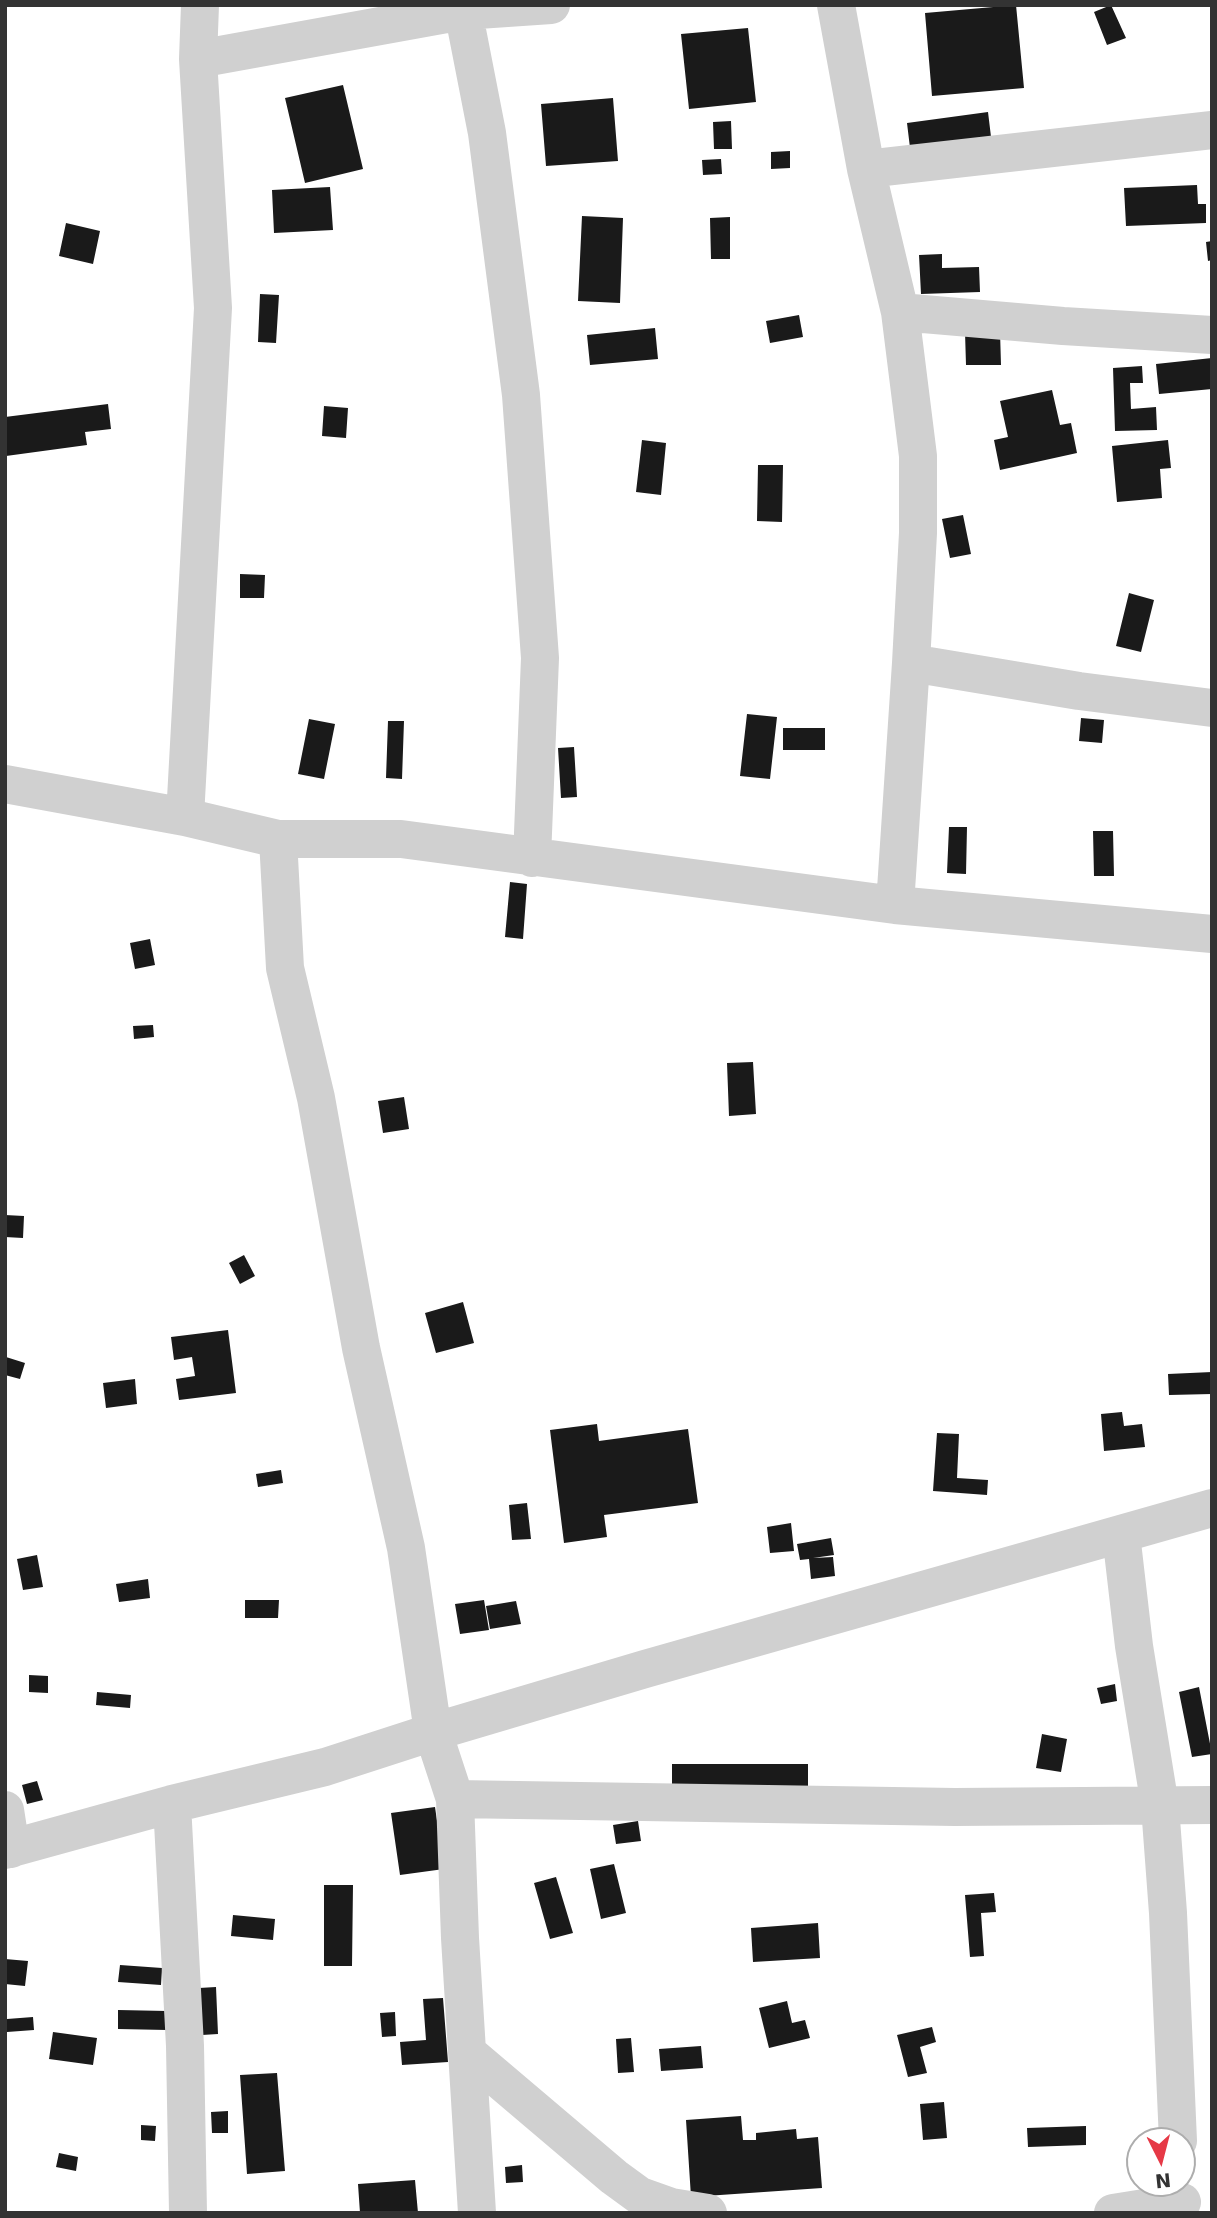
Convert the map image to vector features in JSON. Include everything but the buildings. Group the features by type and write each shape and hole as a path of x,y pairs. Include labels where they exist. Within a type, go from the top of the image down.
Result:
{"street":[{"path":"184,817 213,308 198,59 200,5"},
{"path":"198,59 463,8 551,5"},
{"path":"836,5 866,169 900,312 918,456 918,533 895,905"},
{"path":"463,8 487,133 521,395 540,658 531,858"},
{"path":"866,169 1212,131"},
{"path":"900,312 1212,335"},
{"path":"911,663 1079,691 1212,708"},
{"path":"5,784 184,817 278,839 401,839 895,905 1212,934"},
{"path":"278,839 285,968 316,1098 360,1348 406,1548 433,1732 455,1799 460,1938 477,2213"},
{"path":"5,1810 8,1850 172,1804 325,1767 433,1732 1212,1508"},
{"path":"1121,1534 1134,1646 1160,1806 1168,1913 1177,2127"},
{"path":"455,1799 955,1807 1212,1805"},
{"path":"172,1804 183,1991 188,2213"},
{"path":"469,2054 640,2196 671,2207 708,2213"},
{"path":"1113,2213 1182,2197"}]}
